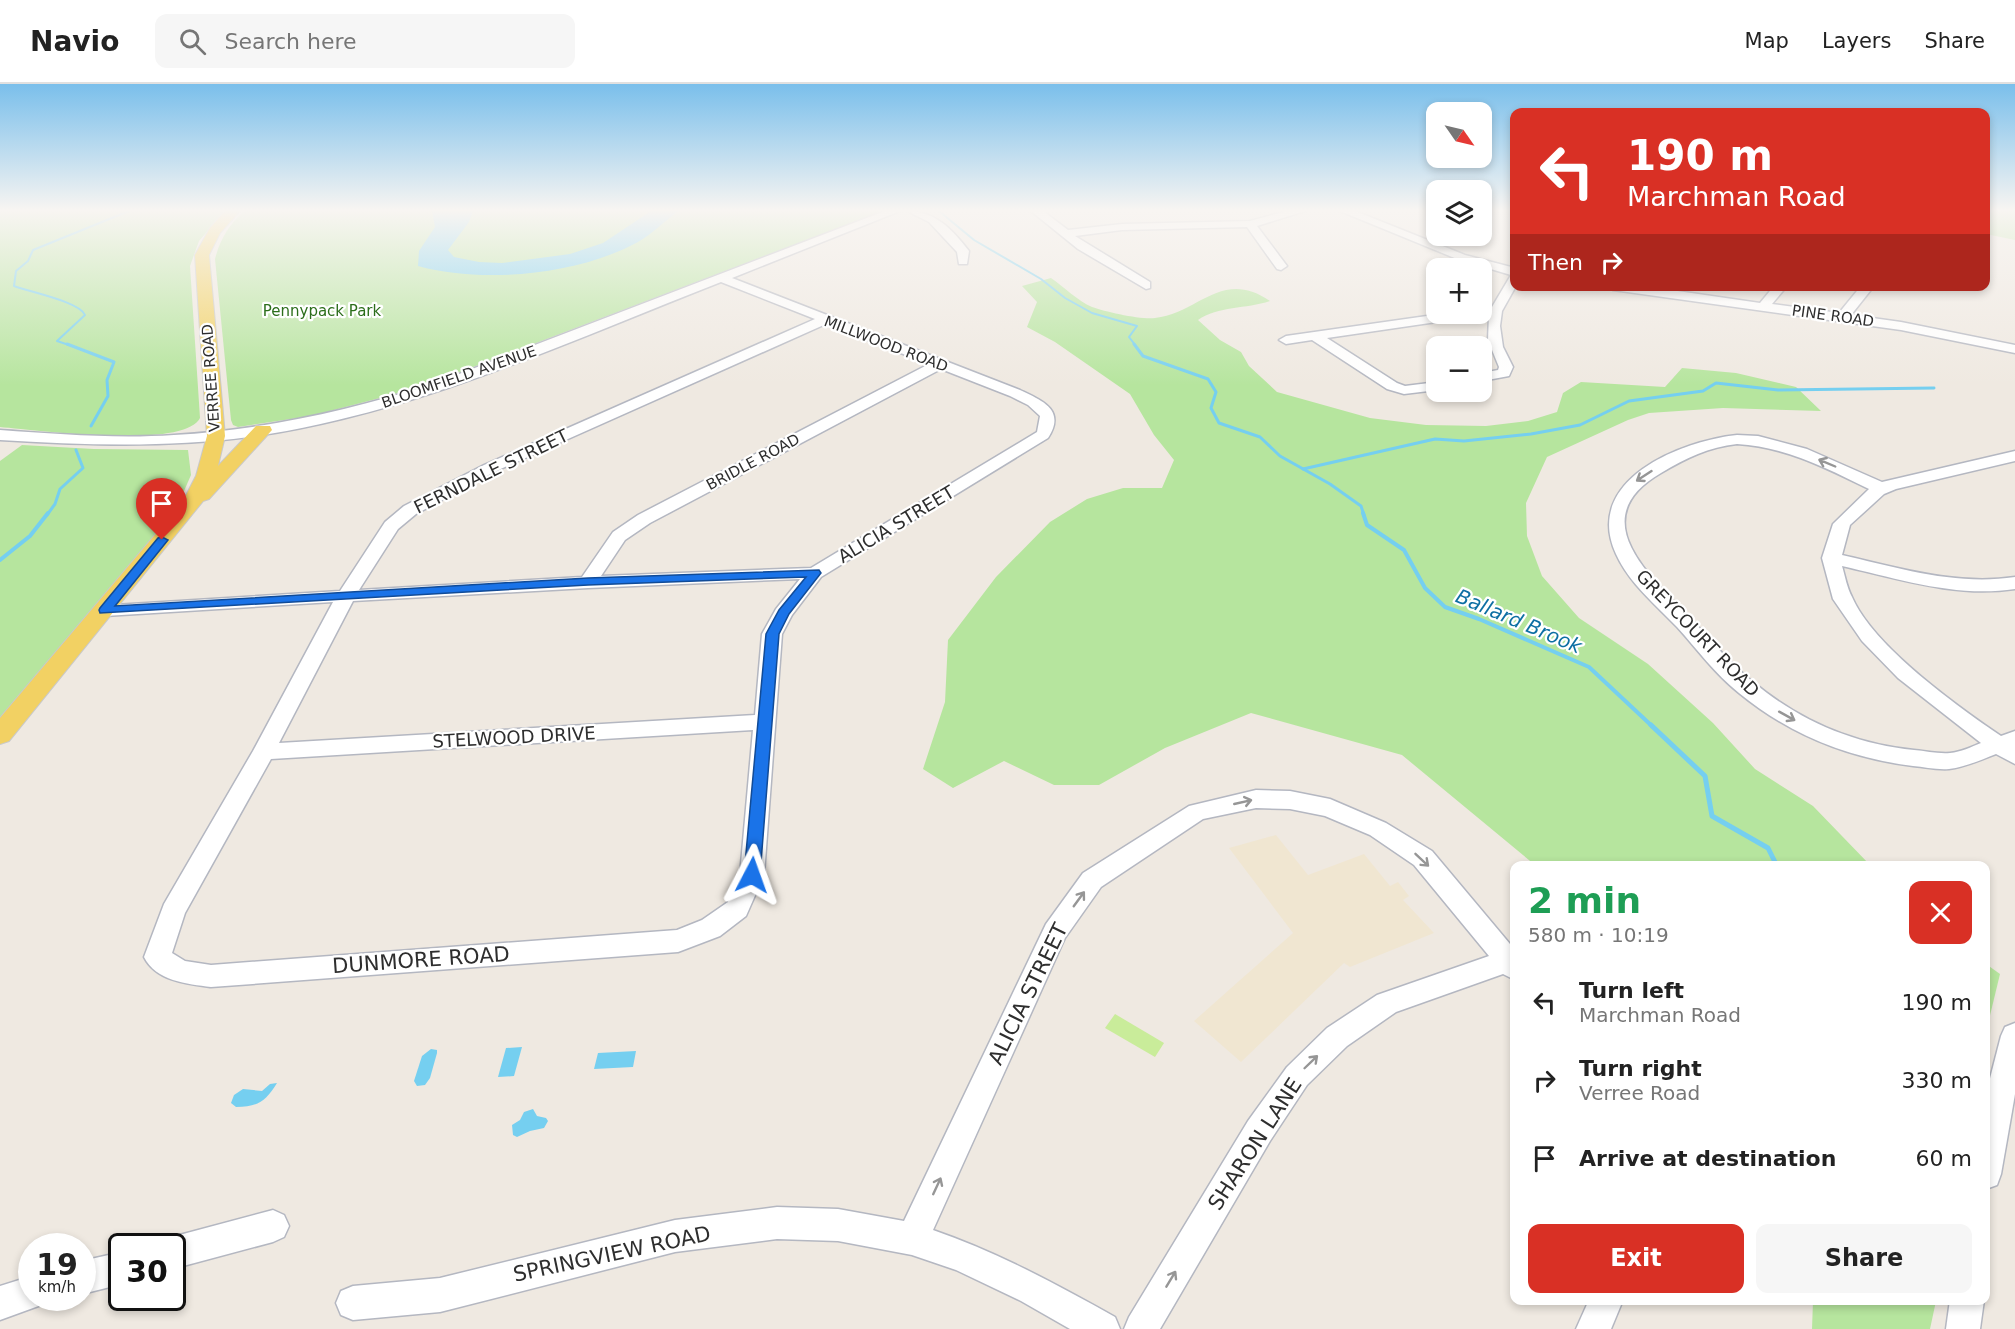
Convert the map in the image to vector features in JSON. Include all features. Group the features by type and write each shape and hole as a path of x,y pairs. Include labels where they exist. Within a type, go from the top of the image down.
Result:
{"main road":[{"name":"VERREE ROAD","path":"0,735 191,505 206,476 216,436 203,269"},
{"path":"191,505 263,430"}],"street":[{"name":"BLOOMFIELD AVENUE","path":"0,435 133,441 216,436 326,418 403,399 744,269"},
{"path":"1119,269 1146,285"},
{"name":"MILLWOOD ROAD","path":"721,278 938,365 1015,393 1033,402 1048,415"},
{"path":"1492,307 1510,281"},
{"name":"PINE ROAD","path":"1651,291 1932,332 2015,349"},
{"path":"1764,306 1776,291"},
{"path":"1842,318 1864,291"},
{"name":"FERNDALE STREET","path":"165,934 173,911 264,752 346,596 391,526 410,510 490,468 824,320"},
{"path":"1286,340 1426,320"},
{"path":"1491,324 1494,347 1506,367 1504,373 1492,375"},
{"path":"1314,336 1392,386 1404,390 1426,387"},
{"name":"BRIDLE ROAD","path":"588,582 619,536 644,519 938,365"},
{"name":"ALICIA STREET","path":"711,928 737,909 752,875 772,634 783,613 815,573 1043,435 1048,424 1048,415"},
{"name":"GREYCOURT ROAD","path":"1880,488 1830,464 1775,445 1743,441 1718,442 1699,448 1637,479 1618,503 1617,526 1624,555 1640,577 1745,687 1783,714 1827,737 1885,756 1953,761 2009,747"},
{"path":"2009,747 1928,695 1873,642 1844,600 1836,584 1831,558 1835,533 1843,520 1880,488 2015,456"},
{"path":"1831,558 1965,586 2002,586 2015,583"},
{"path":"105,610 588,582 815,573"},
{"name":"STELWOOD DRIVE","path":"264,752 763,722"},
{"name":"ALICIA STREET","path":"912,1239 1055,932 1092,880 1197,812 1256,799 1290,801 1330,808 1378,829 1423,858 1510,963"},
{"name":"DUNMORE ROAD","path":"165,934 157,957 180,972 211,976 678,941 711,928"},
{"name":"SHARON LANE","path":"1141,1329 1259,1131 1297,1076 1337,1037 1387,1003 1510,966"},
{"path":"1990,1149 1996,1112 2015,1036"},
{"name":"SPRINGVIEW ROAD","path":"353,1303 440,1295 675,1236 777,1223 838,1225 912,1239 961,1256 1033,1289 1103,1329"},
{"path":"186,1249 273,1226"},
{"path":"0,1303 18,1297"},
{"path":"1593,1329 1605,1305"},
{"path":"1963,1329 1966,1305"}],"shaded area":[{"path":"1276,835 1308,875 1364,854 1390,886 1398,882 1409,896 1403,900 1434,933 1350,967 1344,963 1241,1062 1194,1021 1293,933 1229,848"}],"green space":[{"path":"0,269 190,269 200,418 188,428 139,436 107,436 0,427"},
{"name":"Pennypack Park","path":"216,269 730,269 418,388 311,416 238,427 233,425"},
{"path":"1051,278 1076,298 1092,307 1142,318 1171,314 1224,291 1238,289 1253,292 1270,301 1214,312 1198,320 1220,340 1241,352 1249,366 1277,392 1370,418 1426,425 1486,426 1528,421 1557,412 1563,393 1581,382 1665,387 1682,368 1736,373 1796,387 1821,411 1723,408 1649,413 1628,420 1547,457 1526,503 1527,536 1542,576 1579,618 1648,664 1713,723 1755,769 1813,806 1866,861 1530,861 1402,755 1251,713 1165,748 1099,785 1054,785 1004,761 953,788 923,769 945,702 948,640 996,577 1050,522 1087,499 1123,488 1162,488 1174,460 1154,435 1130,394 1055,342 1027,327 1037,302 1022,286"},
{"path":"22,445 94,449 188,450 191,475 170,523 0,723 0,461"},
{"path":"1990,967 2000,974 1990,1015"},
{"path":"1115,1014 1164,1043 1155,1057 1105,1028"},
{"path":"1813,1305 1935,1305 1930,1329 1812,1329"}],"water":[{"path":"434,269 558,269 500,275"},
{"path":"522,1047 514,1076 498,1077 506,1048"},
{"path":"431,1049 437,1050 437,1053 430,1078 425,1085 417,1086 414,1081 422,1056"},
{"path":"636,1051 633,1067 594,1069 598,1053"},
{"path":"277,1083 261,1102 236,1107 231,1103 234,1095 243,1089 262,1091 270,1084"},
{"path":"533,1109 537,1116 546,1118 548,1121 544,1128 517,1137 513,1135 512,1125 520,1120 524,1112"}],"waterway":[{"path":"18,269 14,286 65,302 81,310 85,315 57,341 72,346"},
{"name":"Ballard Brook","path":"1024,269 1065,298 1092,313 1137,326 1129,337 1136,346"},
{"path":"67,344 114,362 107,380 108,396 91,426"},
{"name":"Ballard Brook","path":"1134,344 1143,356 1208,379 1216,392 1211,408 1219,423 1260,437 1280,456 1303,469"},
{"path":"1303,469 1435,439 1464,441 1531,434 1580,425 1629,401 1703,391 1716,383 1778,390 1934,388"},
{"path":"47,515 55,504 60,489 83,468 76,450"},
{"name":"Ballard Brook","path":"1303,469 1330,484 1361,506 1364,515"},
{"path":"0,560 30,536 48,513"},
{"name":"Ballard Brook","path":"1363,513 1367,525 1404,550 1425,588 1445,607 1479,619 1589,667 1653,727"},
{"name":"Ballard Brook","path":"1651,725 1705,776 1712,816 1768,848 1774,861"}],"route":[{"path":"162,540 105,610 588,582 815,573 783,613 772,634 752,875"}]}
